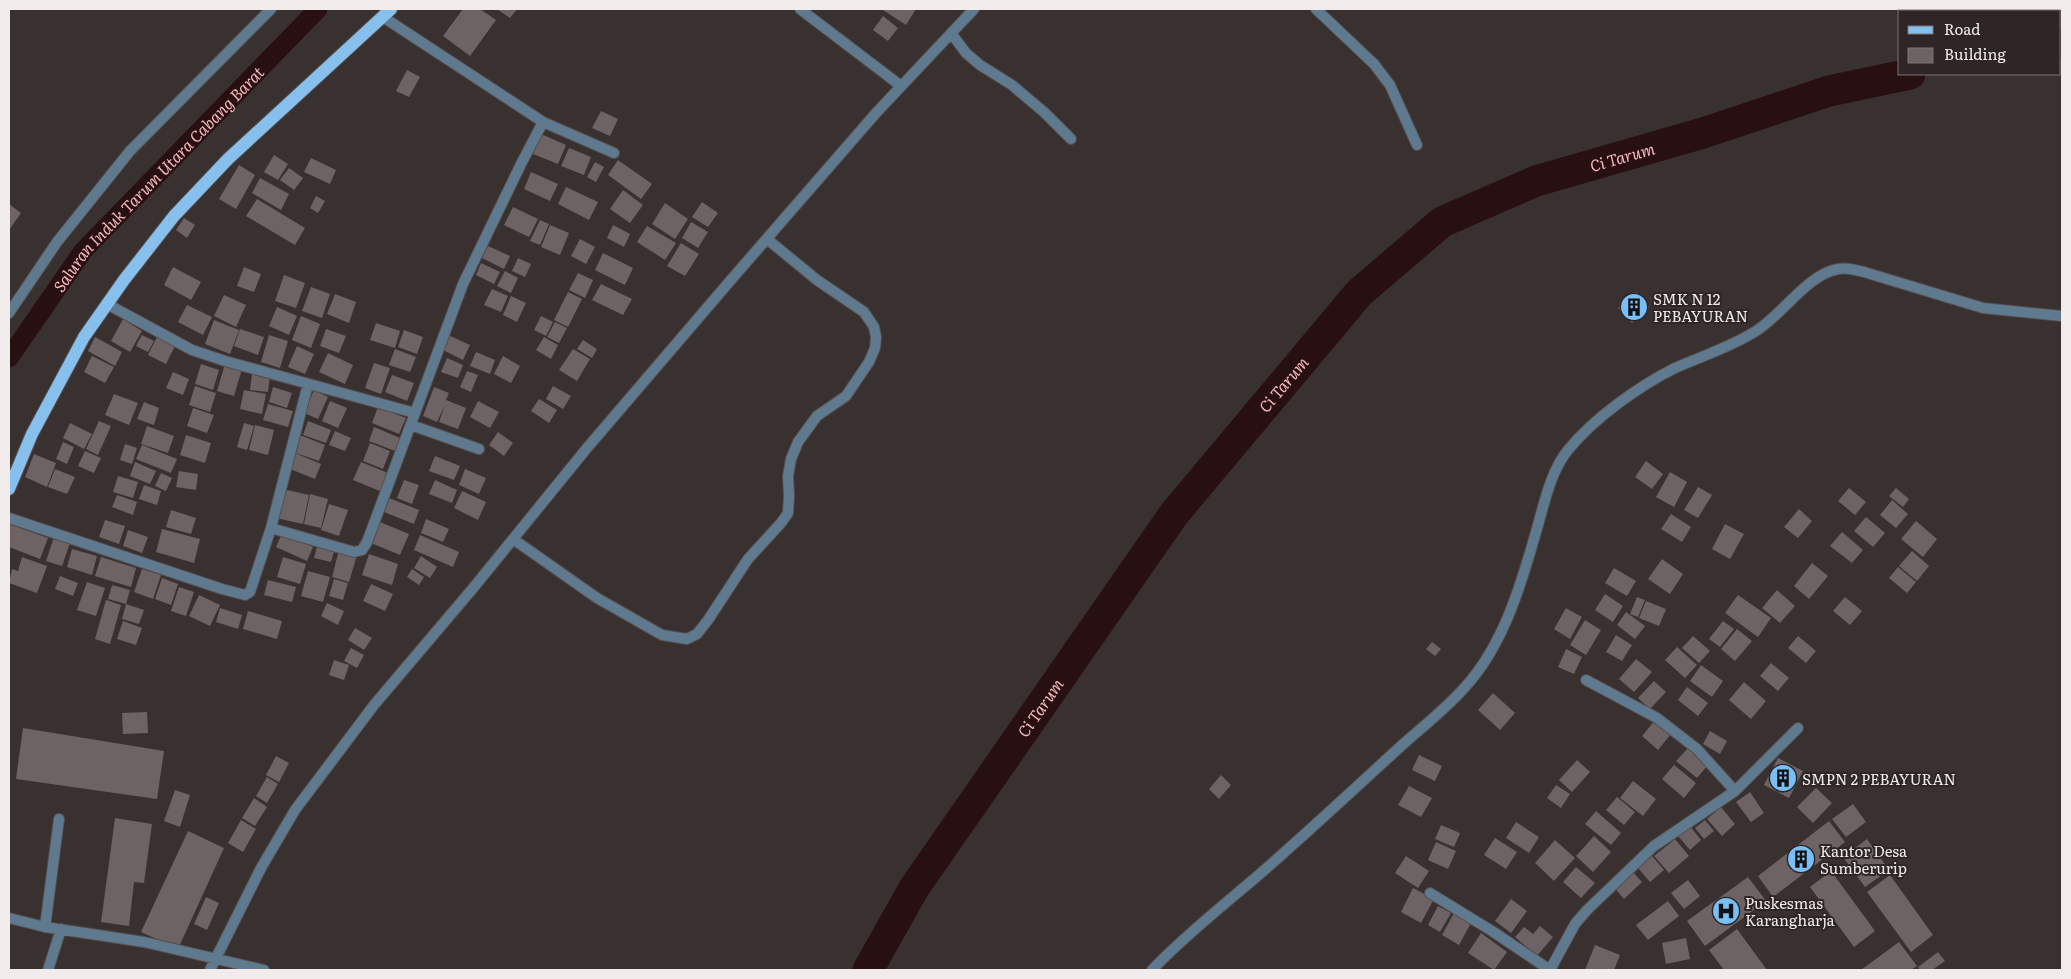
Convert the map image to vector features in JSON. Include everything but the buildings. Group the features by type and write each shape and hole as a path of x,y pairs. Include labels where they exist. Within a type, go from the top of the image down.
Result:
{"main road":[{"path":"9,489 32,434 84,337 174,216 228,159 387,13"}],"street":[{"path":"9,313 57,242 130,151 271,9"},
{"path":"800,9 811,12 901,86"},
{"path":"210,970 261,868 300,803 374,705 587,448 766,239 876,113 974,9"},
{"path":"1316,9 1374,64 1390,86 1417,144"},
{"path":"387,13 543,122 614,153"},
{"path":"951,33 966,53 980,65 1012,85 1045,112 1070,138"},
{"path":"271,528 354,552 362,550 463,284 543,122"},
{"path":"513,539 597,598 662,634 687,639 697,634 748,559 781,523 788,512 788,476 791,459 798,442 817,416 846,396 869,362 875,348 876,337 874,327 864,312 817,280 766,239"},
{"path":"1152,970 1373,772 1477,674 1494,648 1503,627 1531,549 1550,484 1566,451 1581,435 1629,395 1674,369 1753,333 1768,323 1812,282 1837,269 1849,268 1864,272 1983,308 2062,316"},
{"path":"107,304 192,350 415,413"},
{"path":"9,518 222,589 246,595 250,592 271,528 308,384"},
{"path":"411,425 480,449"},
{"path":"1586,680 1657,718 1690,743 1736,791"},
{"path":"1430,893 1492,931 1550,970 1575,924 1587,910 1654,846 1736,791 1798,728"},
{"path":"45,927 59,819"},
{"path":"9,918 45,927 144,942 264,970"},
{"path":"48,970 61,929"}],"waterway":[{"name":"Saluran Induk Tarum Utara Cabang Barat","path":"9,358 83,251 318,9"},
{"name":"Ci Tarum","path":"868,970 914,888 1174,514 1359,293 1442,222 1536,181 1703,133 1829,91 1905,75"}],"place":[{"name":"SMK N 12 PEBAYURAN","path":"1634,307"},
{"name":"SMPN 2 PEBAYURAN","path":"1783,778"},
{"name":"Kantor Desa Sumberurip","path":"1801,859"},
{"name":"Puskesmas Karangharja","path":"1726,911"}]}
